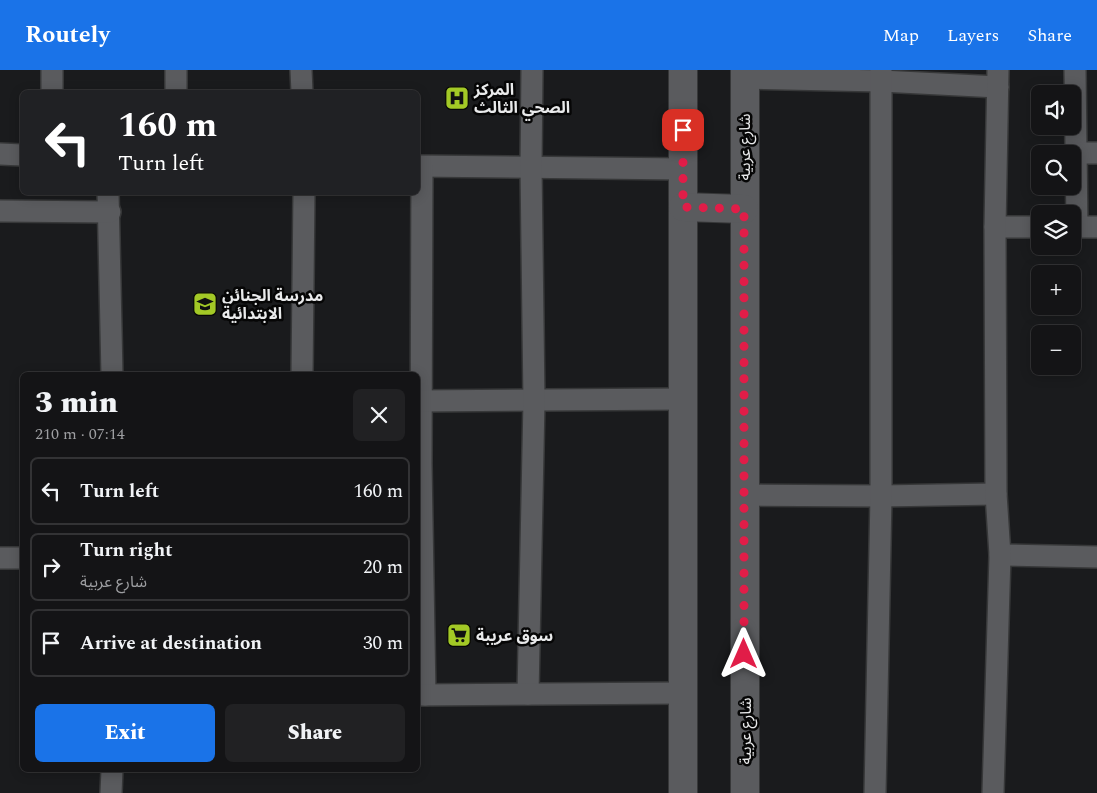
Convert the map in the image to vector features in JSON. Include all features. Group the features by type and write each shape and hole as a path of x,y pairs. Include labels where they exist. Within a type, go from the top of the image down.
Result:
{"main road":[{"path":"683,70 683,793"},
{"name":"شارع عربية","path":"745,74 745,793"},
{"path":"683,207 744,209"}],"street":[{"path":"52,70 52,90"},
{"path":"176,70 176,90"},
{"path":"301,70 302,90"},
{"path":"528,694 534,401 531,168 532,70"},
{"path":"1075,70 1076,145"},
{"path":"745,74 998,78 995,227 996,494 1000,555 993,793"},
{"path":"875,793 881,496 881,76"},
{"path":"1081,153 1097,153"},
{"path":"0,154 20,155"},
{"path":"420,166 683,169"},
{"path":"302,372 304,195"},
{"path":"419,372 420,195"},
{"path":"1079,195 1082,227"},
{"path":"0,211 109,202 112,372"},
{"path":"995,227 1031,227"},
{"path":"420,401 683,400"},
{"path":"744,495 881,496 996,494"},
{"path":"420,548 421,695 683,693"},
{"path":"1000,555 1097,557"},
{"path":"0,558 20,558"},
{"path":"111,793 112,772"}],"place":[{"name":"المركز الصحي الثالث","path":"457,98"},
{"name":"مدرسة الجنائن الابتدائية","path":"205,304"},
{"name":"سوق عريبة","path":"459,635"}],"route":[{"path":"683,130 683,207 744,209 744,654"}]}
